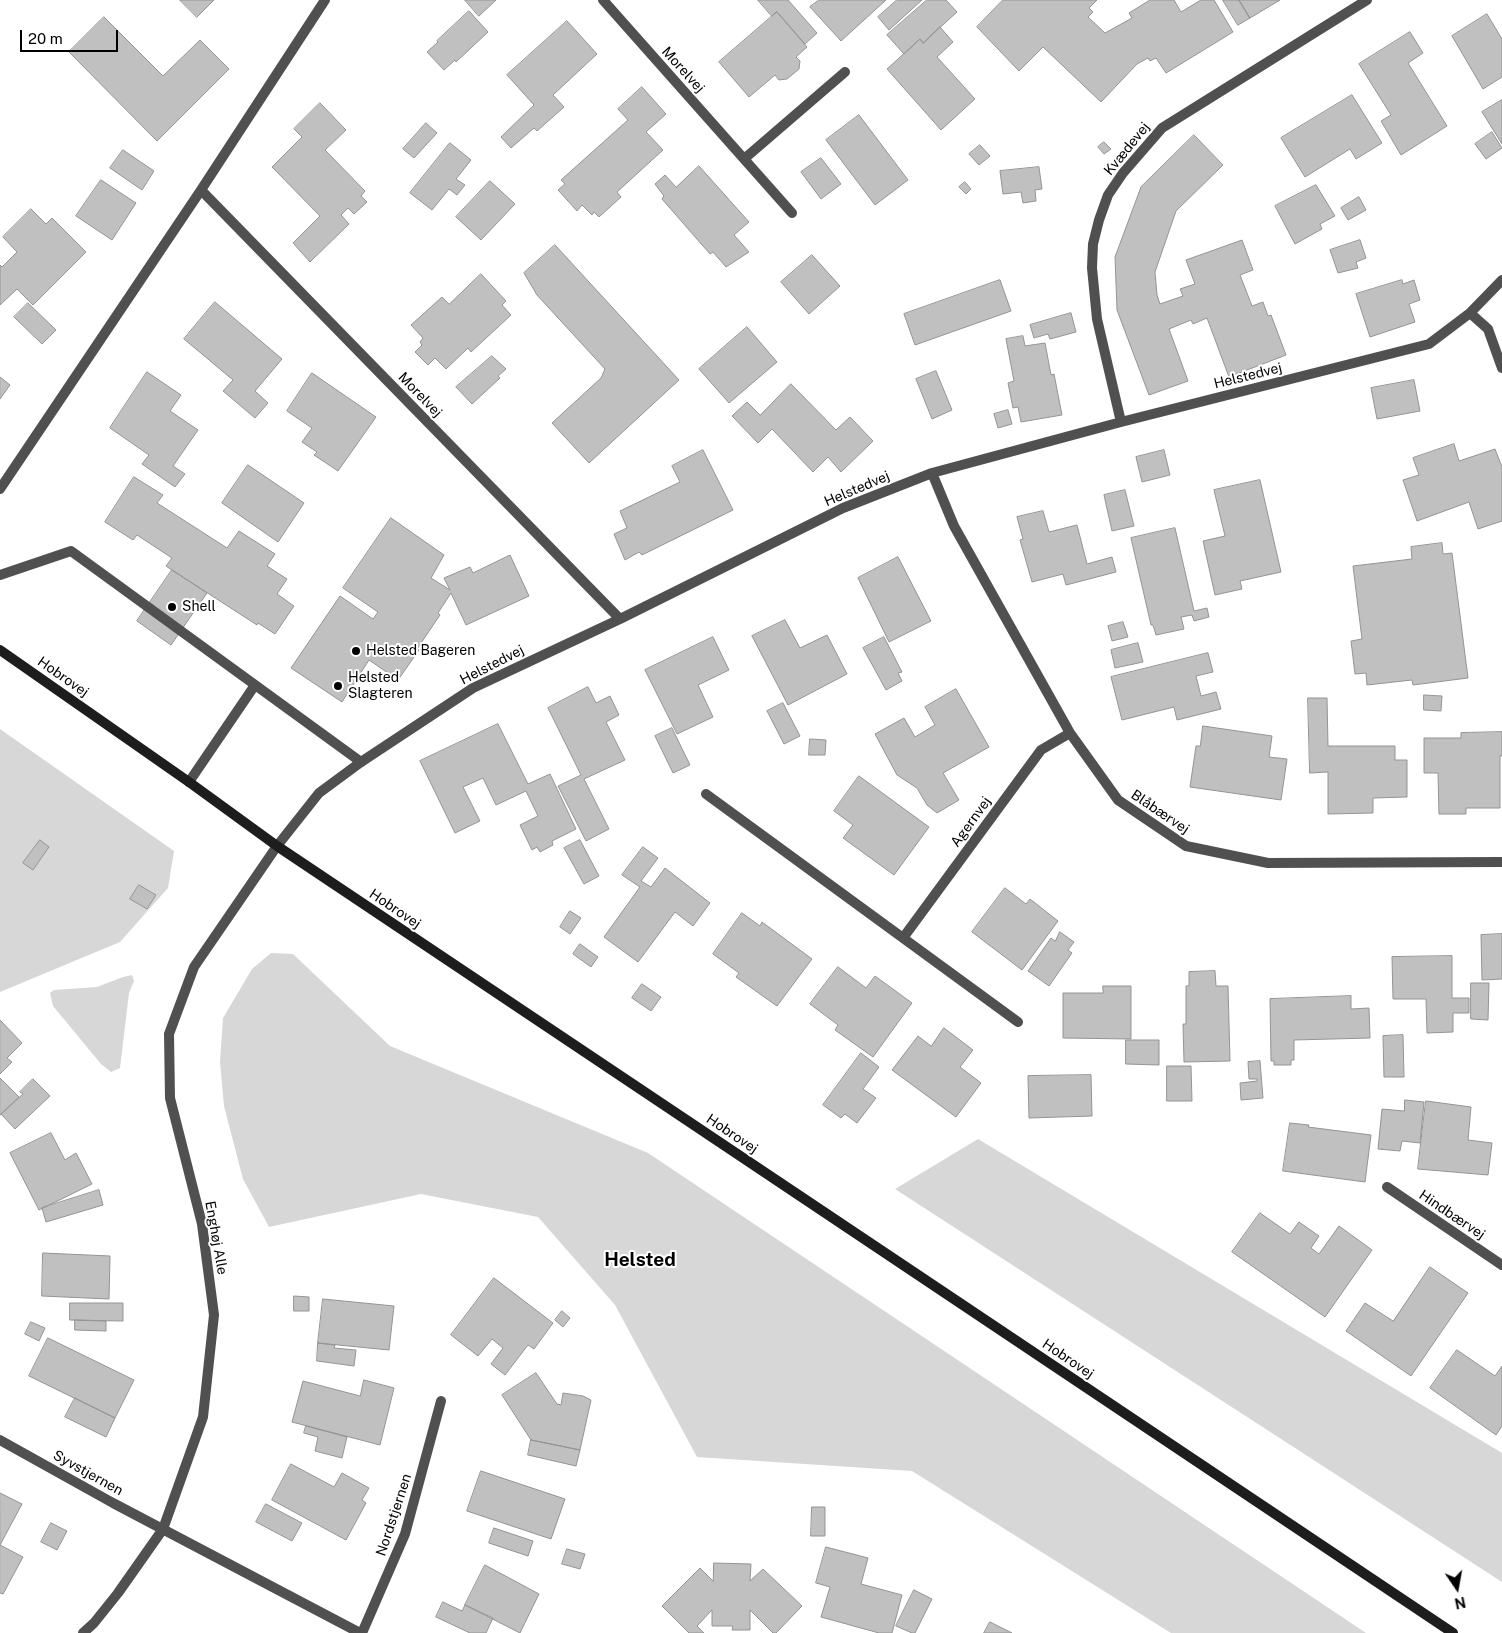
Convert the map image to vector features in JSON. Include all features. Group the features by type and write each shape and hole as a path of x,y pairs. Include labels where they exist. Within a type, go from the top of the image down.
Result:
{"main road":[{"name":"Hobrovej","path":"0,650 189,782 276,846 1453,1633"}],"street":[{"path":"0,489 201,190 325,0"},
{"name":"Morelvej","path":"603,0 792,214"},
{"name":"Kvædevej","path":"1121,422 1097,319 1092,268 1093,244 1108,196 1123,173 1162,128 1368,0"},
{"path":"744,159 845,72"},
{"name":"Morelvej","path":"201,190 620,619"},
{"name":"Helstedvej","path":"276,846 318,793 361,762 473,688 620,619 844,508 932,473 1121,422 1429,344 1470,313 1502,280"},
{"path":"1470,313 1488,329 1502,368"},
{"name":"Blåbærvej","path":"932,473 954,526 1070,732 1118,800 1186,846 1268,863 1502,862"},
{"path":"0,575 71,551 361,762"},
{"path":"189,782 255,685"},
{"name":"Agernvej","path":"903,938 1041,750 1070,732"},
{"path":"706,794 1018,1022"},
{"name":"Enghøj Alle","path":"83,1633 94,1623 118,1593 163,1529 203,1417 214,1315 202,1224 170,1098 169,1034 194,967 276,846"},
{"name":"Hindbærvej","path":"1387,1187 1502,1265"},
{"name":"Nordstjernen","path":"163,1529 361,1633 405,1534 441,1401"},
{"name":"Syvstjernen","path":"0,1440 163,1529"}],"shaded area":[{"path":"0,729 174,851 168,888 120,942 0,992"},
{"path":"271,953 293,954 390,1046 648,1153 1366,1633 1171,1633 912,1471 697,1457 615,1305 538,1217 421,1194 269,1227 243,1179 224,1106 220,1062 223,1018 252,969"},
{"path":"132,975 134,981 129,993 120,1068 111,1072 101,1064 53,1006 50,993 54,990 97,987"},
{"path":"978,1139 1502,1453 1502,1582 895,1189"}],"building":[{"path":"180,0 214,0 197,17"},
{"path":"465,0 496,0 479,16"},
{"path":"758,0 788,0 817,33 805,44 777,12 772,16"},
{"path":"819,0 886,0 841,41 810,7"},
{"path":"897,0 922,0 889,30 878,17"},
{"path":"927,0 946,0 957,12 923,43 920,39 904,54 887,35"},
{"path":"1003,0 1097,0 1089,8 1093,12 1088,17 1105,33 1132,18 1129,13 1150,0 1174,0 1181,12 1201,0 1214,0 1233,32 1166,73 1156,58 1150,61 1148,58 1137,64 1101,102 1043,47 1019,71 977,27"},
{"path":"1223,0 1239,0 1250,18 1238,25"},
{"path":"1239,0 1280,0 1250,18"},
{"path":"469,11 488,32 456,62 455,60 444,70 427,52"},
{"path":"777,12 807,47 796,57 800,61 799,69 787,79 779,80 775,75 749,97 719,62"},
{"path":"1487,14 1502,39 1502,77 1483,89 1452,36"},
{"path":"104,17 163,76 200,40 229,69 157,141 69,52"},
{"path":"567,21 597,54 553,95 564,107 537,131 534,128 511,148 501,137 534,105 507,75"},
{"path":"940,27 953,42 937,57 975,99 941,130 887,69 920,39 923,43"},
{"path":"1410,32 1423,53 1408,63 1447,126 1401,155 1381,121 1391,115 1359,64"},
{"path":"642,87 666,114 646,132 663,150 617,192 621,197 599,217 594,212 592,215 582,205 577,211 558,190 565,184 561,180 628,120 618,109"},
{"path":"1352,95 1382,143 1356,159 1350,149 1305,177 1281,138"},
{"path":"1502,100 1502,144 1482,112"},
{"path":"320,103 346,130 325,150 365,191 361,196 367,202 354,214 348,208 341,215 349,224 310,262 293,243 320,216 272,167 302,137 294,129"},
{"path":"859,115 908,180 875,205 826,140"},
{"path":"426,123 437,133 414,158 403,149"},
{"path":"1492,132 1502,148 1486,159 1475,144"},
{"path":"1194,135 1223,165 1176,211 1155,272 1157,295 1160,304 1183,296 1180,289 1195,284 1186,260 1242,240 1253,270 1240,275 1252,306 1263,302 1268,316 1271,315 1286,355 1229,377 1207,318 1193,324 1191,320 1169,329 1188,381 1149,395 1117,310 1115,257 1141,187"},
{"path":"1104,142 1111,149 1104,154 1098,147"},
{"path":"450,143 471,160 456,179 465,185 457,195 449,189 432,210 410,193"},
{"path":"980,145 990,156 979,165 969,154"},
{"path":"123,150 154,171 142,190 110,168"},
{"path":"821,158 841,184 821,199 801,172"},
{"path":"699,166 749,222 734,235 749,252 726,267 713,252 710,254 662,199 664,196 655,184 665,175 676,187"},
{"path":"1039,167 1042,189 1035,190 1036,201 1023,203 1021,192 1003,194 1000,171"},
{"path":"101,180 136,203 112,240 76,216"},
{"path":"490,181 515,204 481,240 456,217"},
{"path":"965,182 971,189 966,194 959,187"},
{"path":"1316,185 1335,216 1320,224 1322,229 1295,244 1275,206"},
{"path":"1359,197 1366,210 1348,220 1341,208"},
{"path":"31,209 46,224 52,218 86,252 33,305 17,289 0,305 0,265 2,267 17,252 3,237"},
{"path":"1360,240 1366,258 1356,262 1358,268 1338,273 1330,250"},
{"path":"555,245 679,380 589,463 552,423 601,378 605,369 537,295 524,273"},
{"path":"812,255 840,286 809,314 781,282"},
{"path":"481,274 506,301 502,305 511,315 471,352 468,348 446,369 435,358 428,365 415,352 422,345 420,342 423,338 411,325 442,297 449,304"},
{"path":"1000,280 1011,311 915,345 904,314"},
{"path":"1402,280 1403,284 1414,280 1420,300 1409,304 1415,322 1370,337 1356,294"},
{"path":"215,302 282,359 255,391 268,403 255,418 223,391 233,380 184,339"},
{"path":"28,303 56,330 42,344 14,317"},
{"path":"1071,313 1076,332 1050,339 1048,334 1034,338 1030,325"},
{"path":"747,327 777,362 729,403 699,369"},
{"path":"1023,336 1025,346 1045,343 1051,375 1054,374 1062,415 1021,422 1018,407 1013,408 1008,383 1014,381 1006,339"},
{"path":"492,356 506,369 498,376 500,378 472,404 456,387"},
{"path":"936,371 952,410 932,419 916,379"},
{"path":"147,372 181,395 170,411 198,430 173,466 185,474 175,487 142,464 149,455 110,428"},
{"path":"312,373 376,417 338,471 314,455 317,452 302,442 312,428 287,411"},
{"path":"0,377 10,385 0,399"},
{"path":"1414,380 1420,411 1377,419 1371,388"},
{"path":"791,384 836,430 850,417 873,441 841,472 828,457 813,472 772,429 758,443 732,416 747,402 760,415"},
{"path":"1008,410 1012,424 998,428 994,414"},
{"path":"1454,444 1459,461 1495,449 1502,467 1502,521 1478,529 1469,502 1417,521 1403,480 1419,475 1413,458"},
{"path":"703,450 733,510 642,555 639,552 625,560 614,534 627,528 620,511 680,482 672,466"},
{"path":"1164,450 1170,475 1142,482 1136,457"},
{"path":"248,465 304,503 278,542 222,503"},
{"path":"134,477 163,495 157,503 227,548 239,531 275,554 267,566 287,579 277,594 294,606 275,634 258,623 257,625 166,566 172,558 137,535 133,540 105,522"},
{"path":"1260,480 1281,572 1240,581 1242,589 1215,595 1203,541 1225,536 1214,490"},
{"path":"1125,490 1134,526 1112,531 1104,495"},
{"path":"1043,511 1049,532 1077,525 1087,564 1112,557 1116,572 1066,585 1063,574 1032,582 1020,540 1023,539 1017,517"},
{"path":"391,518 444,555 431,578 450,590 444,578 470,567 473,573 510,555 529,596 466,625 451,593 438,613 440,615 417,649 419,650 398,680 369,660 342,702 291,668 340,596 373,619 378,612 343,588"},
{"path":"1175,528 1194,611 1207,608 1209,617 1194,621 1192,615 1181,617 1184,629 1156,635 1153,625 1151,625 1131,538"},
{"path":"1442,543 1443,554 1452,553 1468,678 1413,685 1412,680 1367,685 1366,673 1355,674 1351,641 1362,639 1353,566 1412,559 1411,547"},
{"path":"898,557 931,621 889,642 858,578"},
{"name":"Shell","path":"172,570 207,593 171,645 137,621"},
{"path":"785,620 800,648 827,635 847,674 788,705 752,636"},
{"path":"1123,622 1128,637 1112,641 1108,626"},
{"path":"713,637 729,670 698,685 713,717 677,734 645,670"},
{"path":"884,637 902,672 898,673 902,681 886,690 863,648"},
{"path":"1138,643 1143,662 1115,668 1111,650"},
{"path":"1208,653 1213,672 1196,676 1201,696 1216,692 1221,709 1177,720 1174,707 1122,720 1111,677"},
{"path":"588,687 596,703 610,696 619,715 606,722 625,760 584,779 609,829 586,841 558,786 581,775 548,708"},
{"path":"956,689 989,747 943,773 959,800 937,813 927,805 917,788 897,775 875,734 904,718 915,737 935,725 925,707"},
{"path":"1424,695 1442,696 1441,711 1424,710"},
{"path":"1308,698 1327,698 1328,746 1395,746 1395,760 1407,760 1407,797 1373,798 1373,813 1328,814 1328,772 1310,773"},
{"path":"783,703 800,736 784,744 767,711"},
{"path":"498,724 528,784 550,774 576,829 552,841 553,845 540,852 537,847 532,850 520,825 538,816 526,791 496,805 483,778 463,787 480,821 455,833 420,761"},
{"path":"1203,726 1272,736 1269,757 1287,759 1281,800 1190,787 1196,746 1200,746"},
{"path":"672,728 690,765 673,773 655,736"},
{"path":"1502,732 1500,808 1466,808 1466,814 1439,814 1438,773 1424,773 1424,738 1461,738 1461,733"},
{"path":"810,739 826,740 825,755 809,755"},
{"path":"859,776 929,827 894,875 843,838 853,825 834,811"},
{"path":"40,840 49,847 33,870 23,863"},
{"path":"580,840 599,876 584,884 564,848"},
{"path":"643,847 658,858 641,881 651,887 665,868 710,903 693,926 675,912 638,962 604,937 640,887 622,875"},
{"path":"139,885 156,895 147,909 130,899"},
{"path":"1005,888 1026,904 1030,899 1058,921 1022,970 972,932"},
{"path":"570,911 581,918 570,934 560,927"},
{"path":"742,913 760,926 762,922 812,959 777,1006 736,977 739,973 713,954"},
{"path":"1060,932 1074,942 1068,950 1072,953 1049,986 1028,971 1051,938 1055,941"},
{"path":"1502,934 1502,979 1482,980 1481,935"},
{"path":"580,944 598,957 591,967 573,954"},
{"path":"1452,956 1452,998 1469,998 1469,1013 1453,1013 1453,1032 1427,1033 1426,999 1393,999 1392,957"},
{"path":"838,967 866,988 875,976 912,1003 873,1057 835,1030 838,1025 810,1004"},
{"path":"1215,971 1216,986 1228,986 1230,1061 1184,1062 1183,1024 1186,1024 1186,986 1189,986 1189,972"},
{"path":"1471,983 1489,983 1488,1020 1471,1019"},
{"path":"642,984 661,997 651,1011 632,998"},
{"path":"1103,986 1131,986 1131,1039 1063,1038 1063,993 1103,993"},
{"path":"1351,996 1351,1009 1369,1008 1370,1038 1294,1040 1294,1060 1291,1060 1291,1065 1274,1065 1274,1061 1271,1061 1270,999"},
{"path":"0,1020 22,1043 7,1058 12,1062 0,1074"},
{"path":"944,1028 973,1050 960,1067 981,1083 956,1117 892,1070 918,1036 931,1046"},
{"path":"1403,1035 1404,1077 1384,1077 1383,1036"},
{"path":"1126,1040 1159,1040 1159,1065 1126,1064"},
{"path":"861,1053 879,1067 863,1089 876,1098 857,1123 845,1114 841,1118 823,1105"},
{"path":"1260,1061 1263,1098 1241,1100 1240,1083 1257,1081 1257,1079 1249,1079 1248,1062"},
{"path":"1167,1066 1191,1066 1192,1101 1167,1101"},
{"path":"1091,1075 1092,1116 1029,1118 1028,1076"},
{"path":"0,1078 19,1097 0,1115"},
{"path":"33,1079 50,1096 15,1129 1,1114 23,1094 20,1092"},
{"path":"1405,1100 1424,1102 1420,1143 1402,1141 1400,1151 1378,1149 1382,1109 1404,1111"},
{"path":"1426,1101 1471,1107 1468,1140 1492,1143 1488,1175 1418,1169"},
{"path":"1290,1123 1371,1135 1365,1182 1283,1171"},
{"path":"51,1133 65,1160 76,1153 92,1184 39,1210 10,1153"},
{"path":"99,1190 103,1205 46,1222 42,1208"},
{"path":"1260,1213 1290,1234 1299,1222 1319,1236 1311,1248 1319,1254 1339,1226 1372,1250 1325,1317 1232,1252"},
{"path":"43,1253 110,1256 109,1299 42,1296"},
{"path":"1430,1267 1468,1293 1411,1376 1346,1331 1365,1303 1393,1321"},
{"path":"494,1278 553,1323 534,1349 528,1345 505,1375 491,1364 503,1348 492,1339 478,1356 451,1335"},
{"path":"294,1296 309,1297 309,1311 294,1311"},
{"path":"323,1299 394,1306 389,1350 318,1343"},
{"path":"70,1303 123,1303 123,1321 70,1320"},
{"path":"562,1311 570,1318 563,1327 555,1320"},
{"path":"75,1320 106,1321 106,1331 75,1330"},
{"path":"31,1322 45,1328 39,1341 25,1334"},
{"path":"48,1338 134,1380 115,1418 29,1376"},
{"path":"318,1343 335,1345 334,1348 356,1350 354,1366 317,1361"},
{"path":"1457,1350 1495,1376 1502,1366 1502,1426 1496,1435 1430,1388"},
{"path":"536,1373 557,1404 561,1405 563,1393 583,1396 591,1400 580,1450 531,1440 502,1395"},
{"path":"364,1380 394,1388 380,1445 292,1422 303,1381 360,1396"},
{"path":"75,1398 115,1418 106,1437 65,1417"},
{"path":"306,1426 347,1437 342,1458 315,1451 318,1437 304,1433"},
{"path":"531,1440 580,1450 576,1466 528,1455"},
{"path":"291,1464 334,1487 342,1473 369,1488 362,1500 366,1503 346,1540 272,1500"},
{"path":"481,1471 565,1499 551,1539 467,1511"},
{"path":"0,1493 22,1504 0,1545"},
{"path":"266,1504 302,1523 292,1541 256,1522"},
{"path":"812,1507 825,1507 825,1536 811,1536"},
{"path":"51,1523 67,1531 57,1550 41,1542"},
{"path":"494,1528 533,1541 528,1556 489,1543"},
{"path":"0,1545 23,1557 3,1594 0,1593"},
{"path":"826,1547 868,1558 861,1584 902,1595 892,1633 879,1633 821,1617 830,1587 816,1583"},
{"path":"567,1549 585,1554 580,1569 562,1564"},
{"path":"714,1563 751,1564 750,1581 763,1569 802,1606 776,1633 773,1633 750,1610 750,1630 732,1630 733,1626 712,1626 712,1610 697,1626 704,1633 689,1633 662,1606 700,1568 713,1581"},
{"path":"485,1565 539,1594 520,1633 465,1605"},
{"path":"914,1590 932,1599 915,1633 912,1633 896,1626"},
{"path":"443,1602 462,1611 465,1605 493,1618 486,1633 470,1633 436,1617"},
{"path":"990,1622 1012,1633 984,1633"}],"place":[{"name":"Shell","path":"172,607"},
{"name":"Helsted Bageren","path":"356,651"},
{"name":"Helsted Slagteren","path":"338,686"}],"district":[{"name":"Helsted","path":"640,1260"}]}
